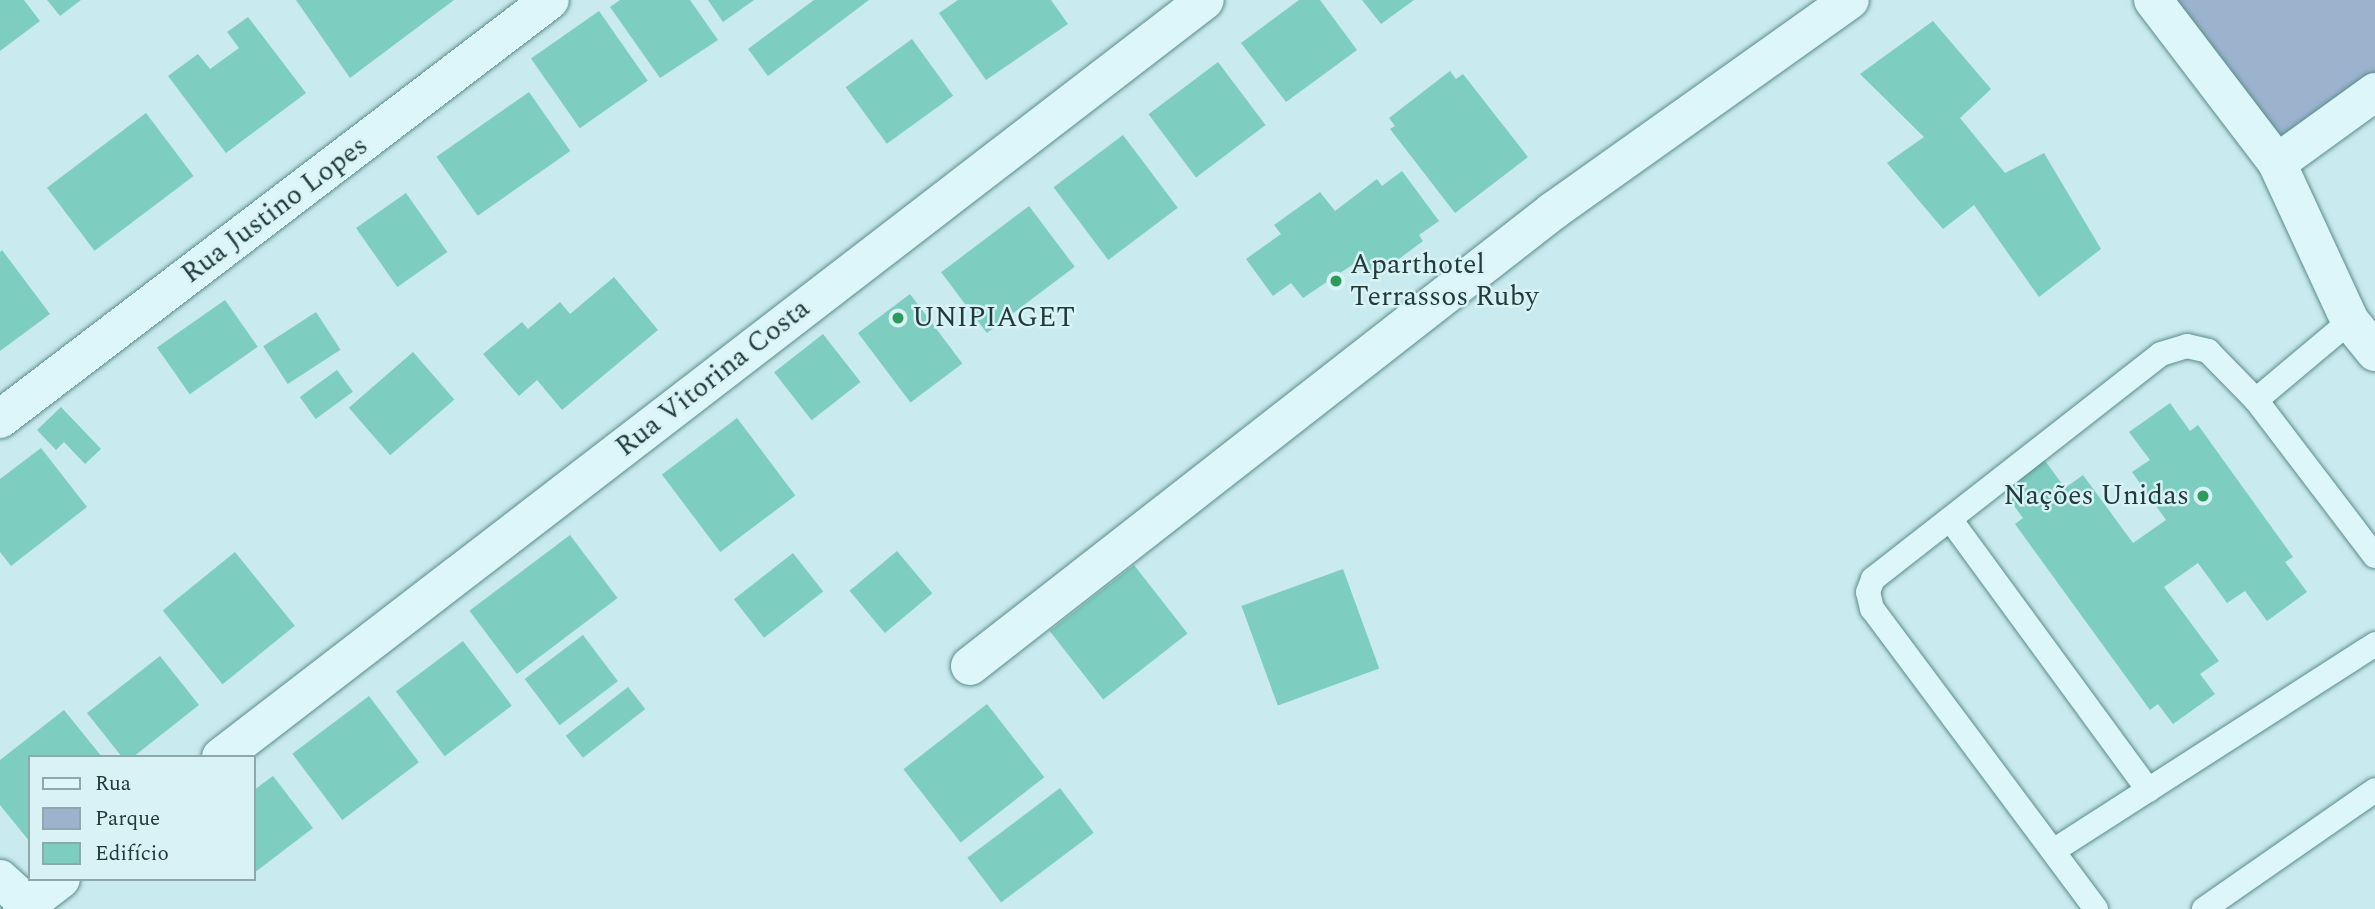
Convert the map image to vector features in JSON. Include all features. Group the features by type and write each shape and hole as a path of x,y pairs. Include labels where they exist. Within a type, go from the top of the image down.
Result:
{"street":[{"name":"Rua Justino Lopes","path":"0,419 550,0"},
{"name":"Rua Vitorina Costa","path":"223,755 1205,0"},
{"path":"970,666 1553,211 1850,0"},
{"path":"2153,0 2277,163 2350,321 2375,352"},
{"path":"2277,163 2375,92"},
{"path":"0,879 28,907 59,881"}],"lane":[{"path":"2256,400 2350,321"},
{"path":"2096,909 1871,609 1868,592 1874,579 2161,354 2187,346 2208,351 2256,400 2375,556"},
{"path":"1950,519 2148,790"},
{"path":"2053,851 2375,643"},
{"path":"2204,909 2375,790"}],"green space":[{"path":"2153,0 2375,0 2375,90 2277,163"}],"building":[{"path":"0,0 24,0 40,21 0,51"},
{"path":"47,0 81,0 60,16"},
{"path":"296,0 454,0 350,78"},
{"path":"620,0 690,0 718,40 660,78 610,7"},
{"path":"708,0 754,0 723,22"},
{"path":"814,0 869,0 768,76 748,49"},
{"path":"958,0 1051,0 1068,24 986,80 939,13"},
{"path":"1299,0 1320,0 1357,50 1286,102 1241,43"},
{"path":"1362,0 1414,0 1381,24"},
{"path":"599,11 648,81 580,128 531,59"},
{"path":"248,17 306,93 226,153 168,76 198,54 210,69 239,48 227,32"},
{"path":"1933,21 1991,89 1960,118 2005,173 2044,153 2101,249 2039,297 1974,205 1943,229 1887,163 1924,137 1860,74"},
{"path":"912,39 953,96 887,144 846,87"},
{"path":"1218,62 1266,125 1196,177 1149,114"},
{"path":"1450,71 1456,79 1463,74 1528,157 1455,213 1390,129 1395,126 1389,118"},
{"path":"529,92 570,151 478,216 436,157"},
{"path":"146,113 194,176 95,251 47,188"},
{"path":"1123,135 1178,208 1108,260 1054,187"},
{"path":"1402,171 1439,221 1419,235 1423,241 1372,279 1358,261 1303,298 1291,283 1273,296 1246,259 1281,234 1274,225 1320,192 1335,211 1377,179 1382,186"},
{"path":"406,193 447,252 397,287 356,228"},
{"path":"1029,206 1075,267 987,333 941,272"},
{"path":"2,250 50,314 0,351 0,252"},
{"path":"614,277 658,330 562,410 537,380 519,396 483,354 522,322 528,329 560,302 570,314"},
{"path":"910,294 962,363 910,403 858,333"},
{"path":"225,300 258,347 190,394 157,348"},
{"path":"316,312 341,350 288,384 263,346"},
{"path":"823,334 861,382 812,420 774,372"},
{"path":"413,352 454,400 390,455 349,408"},
{"path":"337,370 353,392 316,419 300,397"},
{"path":"2170,403 2190,431 2198,425 2293,557 2285,562 2307,592 2267,621 2245,591 2227,603 2198,563 2164,587 2219,661 2200,674 2215,694 2173,724 2158,704 2150,710 2015,524 2023,518 2001,488 2043,458 2065,488 2083,475 2133,543 2166,520 2132,472 2150,460 2129,432"},
{"path":"61,407 101,449 85,464 64,442 56,450 37,430"},
{"path":"737,418 795,495 720,552 662,475"},
{"path":"41,448 87,507 11,566 0,552 0,479"},
{"path":"570,535 618,598 517,674 469,611"},
{"path":"897,551 932,593 885,633 850,591"},
{"path":"235,552 295,626 223,684 163,611"},
{"path":"793,553 823,592 764,638 734,599"},
{"path":"1134,565 1188,634 1103,699 1050,631"},
{"path":"1343,569 1379,669 1278,706 1242,606"},
{"path":"583,635 618,681 560,725 525,679"},
{"path":"463,641 512,706 445,756 396,692"},
{"path":"160,656 199,705 136,755 120,755 87,713"},
{"path":"628,687 645,709 583,758 566,736"},
{"path":"369,696 419,762 342,820 292,754"},
{"path":"987,704 1044,777 961,843 903,769"},
{"path":"64,710 100,755 28,755 28,840 0,805 0,760"},
{"path":"273,776 313,828 256,871 256,789"},
{"path":"1060,788 1094,833 1001,903 967,858"}],"place":[{"name":"Aparthotel Terrassos Ruby","path":"1336,281"},
{"name":"UNIPIAGET","path":"898,318"},
{"name":"Nações Unidas","path":"2203,496"}]}
